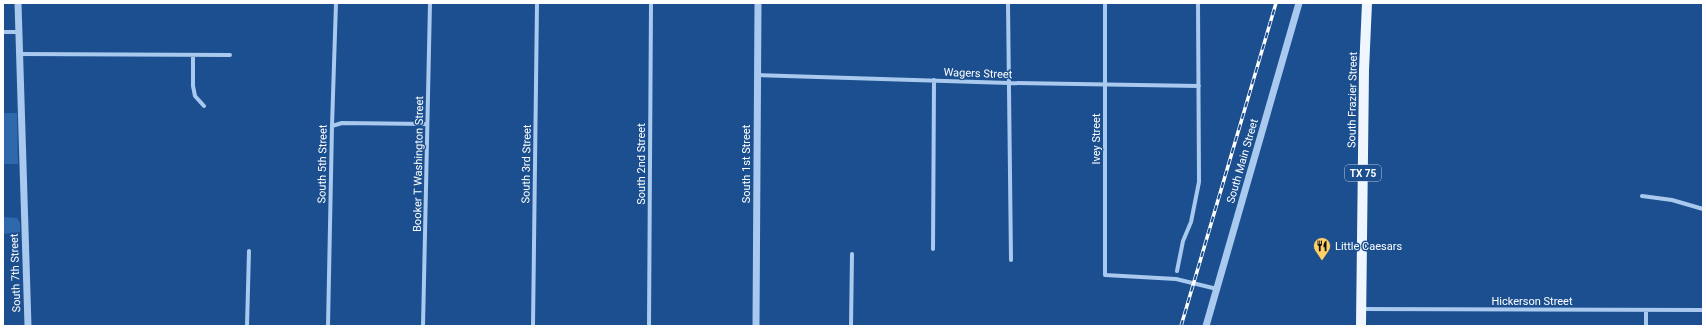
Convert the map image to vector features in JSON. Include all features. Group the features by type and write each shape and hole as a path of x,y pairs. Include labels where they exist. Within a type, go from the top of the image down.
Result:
{"main road":[{"name":"South Frazier Street","path":"1361,326 1366,3"}],"street":[{"name":"South 7th Street","path":"18,3 28,326"},
{"name":"South 5th Street","path":"328,326 336,3"},
{"name":"Booker T Washington Street","path":"423,326 430,3"},
{"name":"South 3rd Street","path":"533,326 537,3"},
{"name":"South 2nd Street","path":"649,326 651,3"},
{"name":"South 1st Street","path":"756,326 758,3"},
{"path":"1008,3 1011,260"},
{"name":"Ivey Street","path":"1105,3 1105,276 1176,279 1217,289"},
{"path":"1177,271 1183,241 1191,222 1199,182 1198,3"},
{"name":"South Main Street","path":"1206,326 1299,3"},
{"path":"3,32 18,32"},
{"path":"19,54 230,55"},
{"path":"193,55 195,96 204,106"},
{"name":"Wagers Street","path":"757,75 1009,83 1199,86"},
{"path":"933,249 934,80"},
{"path":"332,126 342,123 427,124"},
{"path":"1642,196 1672,200 1703,209"},
{"path":"247,326 249,251"},
{"path":"851,326 852,254"},
{"name":"Hickerson Street","path":"1362,309 1703,310"},
{"path":"1646,310 1646,326"}],"shaded area":[{"path":"3,113 17,113 18,164 3,164"},
{"path":"3,217 17,218 20,223 20,232 3,234"}],"railway":[{"path":"1181,326 1276,3"}],"place":[{"name":"Little Caesars","path":"1322,261"}]}
